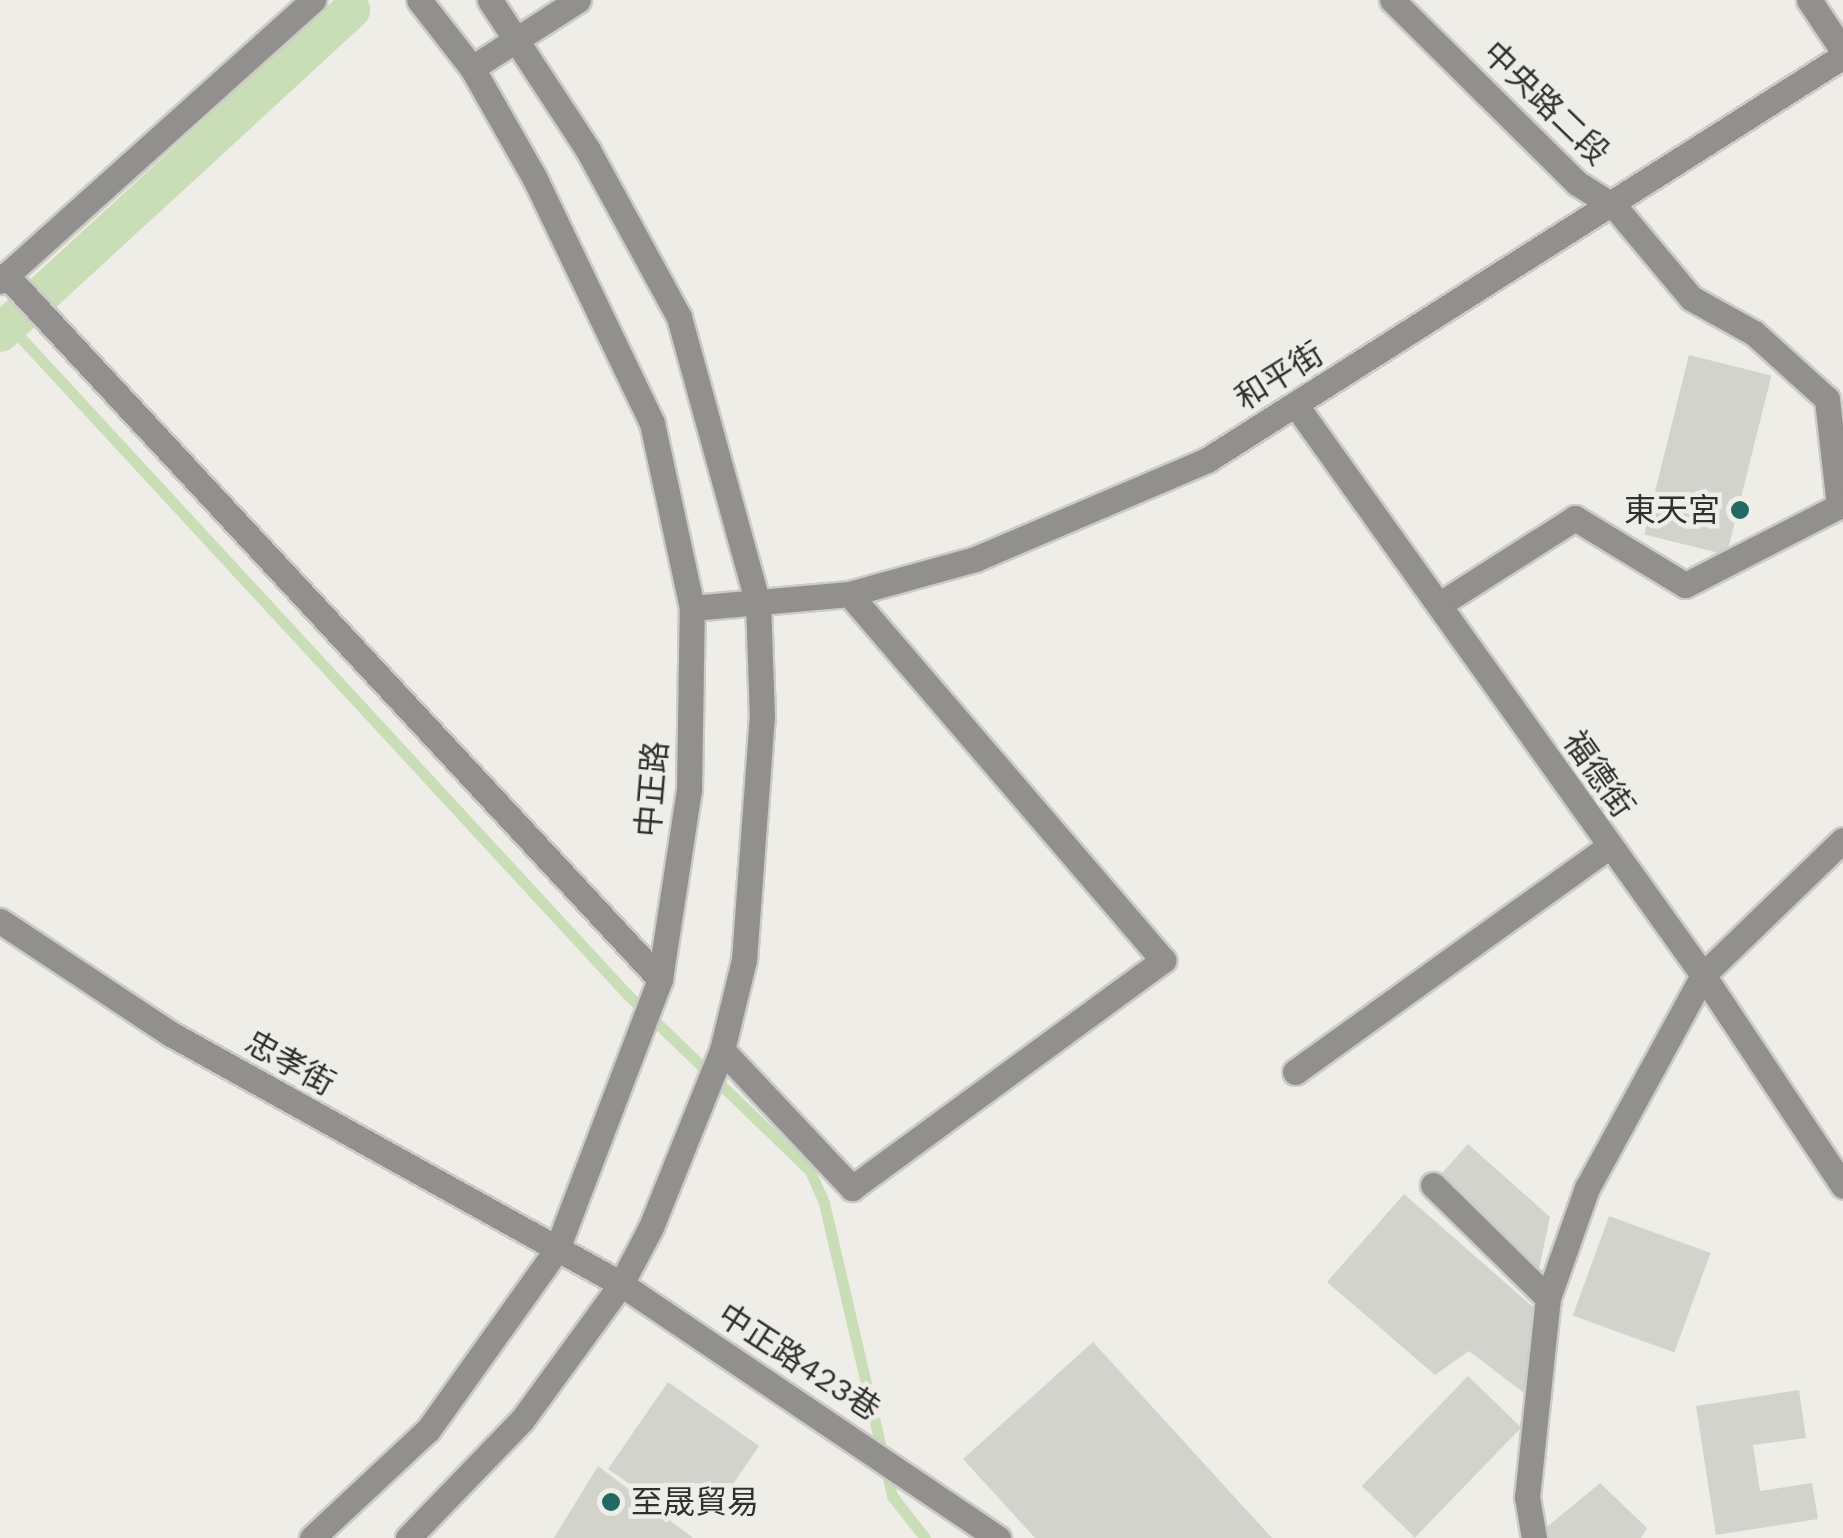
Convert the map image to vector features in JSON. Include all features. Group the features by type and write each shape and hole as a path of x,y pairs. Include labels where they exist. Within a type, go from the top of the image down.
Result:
{"street":[{"path":"313,0 3,278 660,979"},
{"name":"中正路","path":"312,1538 428,1430 557,1249 660,979 690,790 692,608 652,423 608,320 472,68 419,0"},
{"path":"408,1538 522,1420 621,1284 722,1050 744,960 762,716 758,604 678,316 519,42 490,0"},
{"path":"472,68 519,42 578,0"},
{"name":"中央路二段","path":"1392,0 1577,183 1615,207 1691,298 1754,333 1827,399 1841,507"},
{"path":"1809,0 1843,54"},
{"name":"和平街","path":"692,608 849,594 975,558 1207,460 1615,207 1843,54"},
{"name":"福德街","path":"1295,404 1703,975 1843,1186"},
{"path":"1440,604 1574,518 1685,585 1841,507"},
{"path":"722,1050 852,1188 1163,960 849,594"},
{"path":"1534,1538 1527,1498 1548,1298 1587,1188 1703,975 1843,840"},
{"path":"1295,1072 1610,846"},
{"name":"忠孝街","path":"0,921 171,1034 557,1249"},
{"path":"0,953 23,938"},
{"path":"1433,1185 1548,1298"},
{"name":"中正路423巷","path":"557,1249 621,1284 998,1538"}],"building":[{"path":"1689,355 1771,376 1727,555 1644,535"},
{"path":"1468,1144 1550,1217 1537,1278 1433,1183"},
{"path":"1404,1194 1540,1313 1524,1393 1469,1351 1435,1375 1327,1282"},
{"path":"1609,1216 1710,1253 1674,1353 1573,1316"},
{"path":"1093,1342 1272,1538 1035,1538 963,1459"},
{"path":"1468,1376 1521,1427 1415,1537 1362,1486"},
{"path":"668,1382 759,1446 720,1503 695,1487 676,1516 608,1469"},
{"path":"1799,1390 1806,1438 1753,1445 1760,1491 1812,1483 1818,1519 1716,1535 1696,1406"},
{"name":"至晟貿易","path":"598,1466 693,1538 554,1538"},
{"path":"1600,1483 1647,1528 1641,1538 1543,1538 1542,1531"}],"waterway":[{"path":"0,333 351,10"},
{"path":"9,325 628,995 810,1171 824,1203 892,1496 925,1538"}],"place":[{"name":"東天宮","path":"1740,510"},
{"name":"至晟貿易","path":"611,1502"}]}
